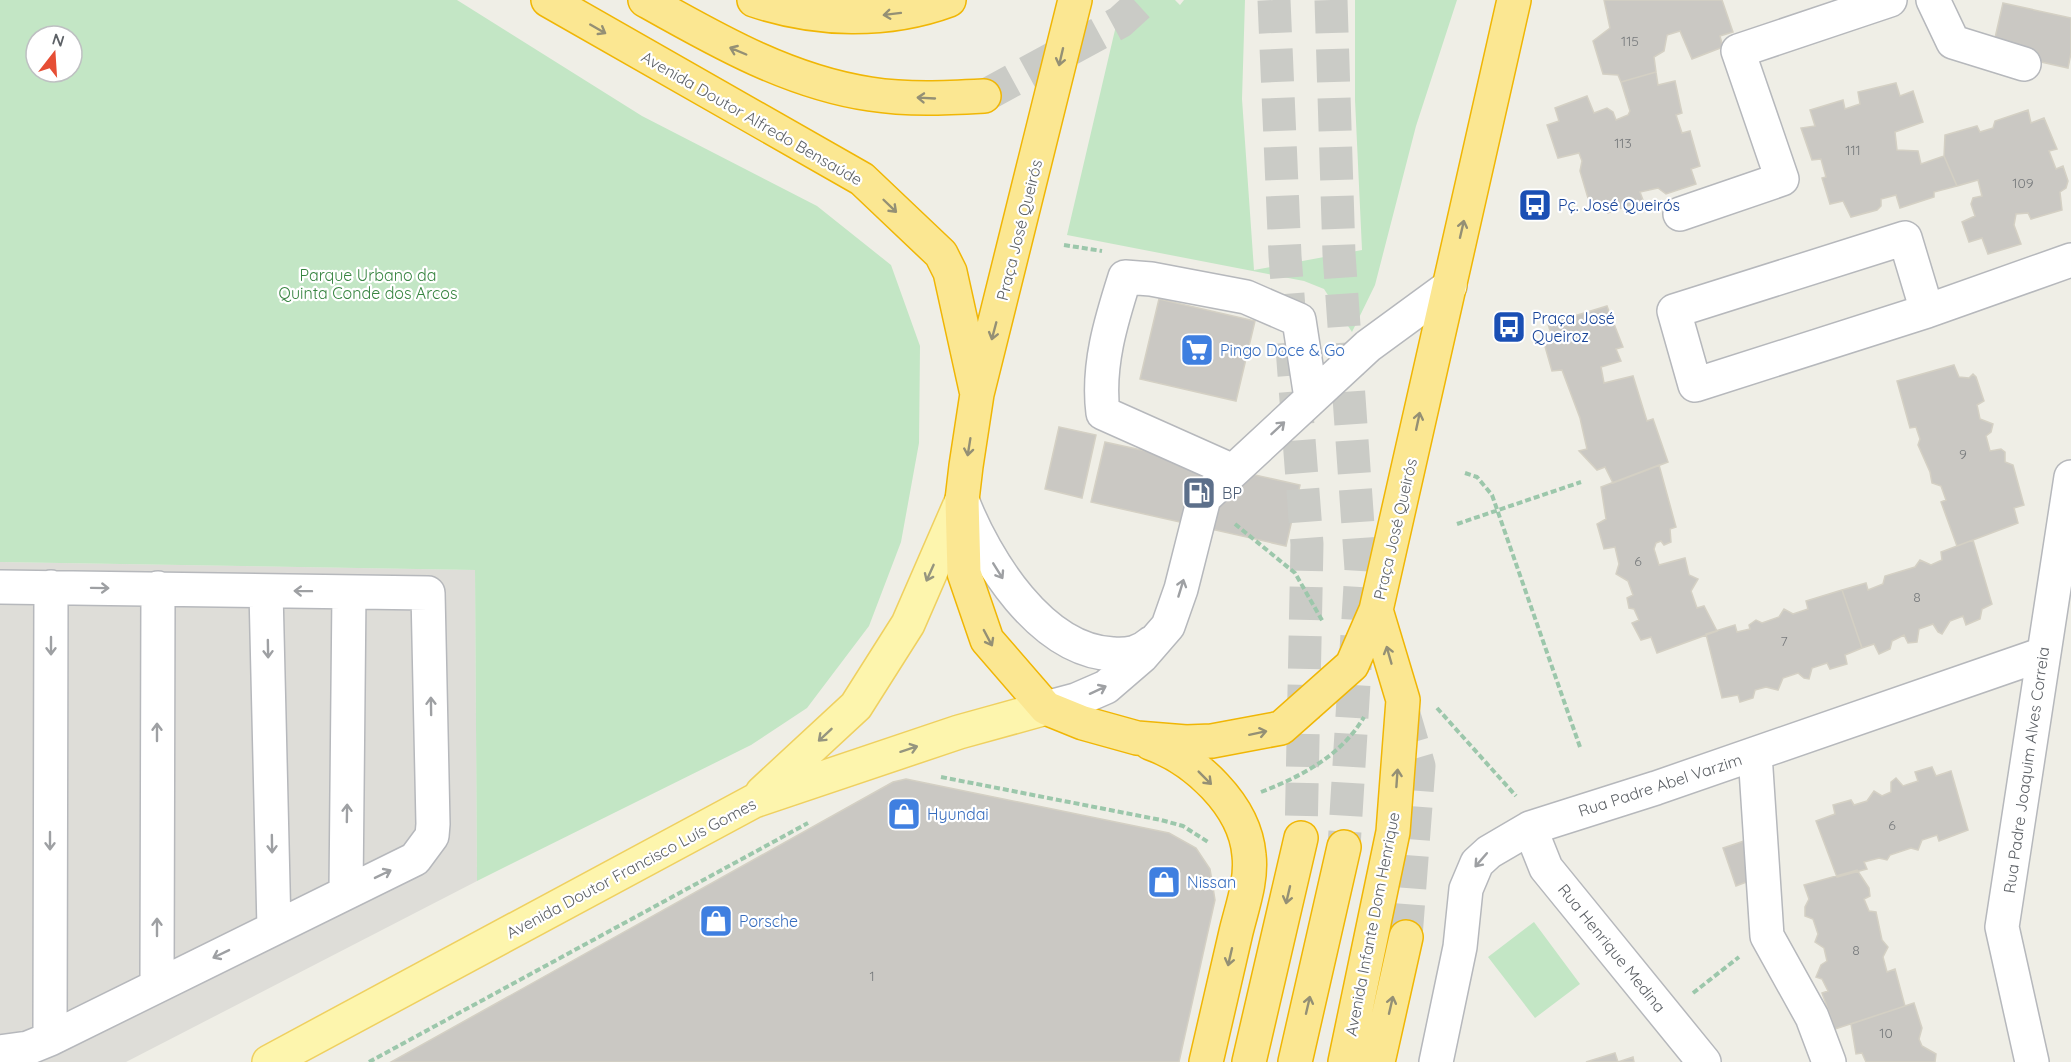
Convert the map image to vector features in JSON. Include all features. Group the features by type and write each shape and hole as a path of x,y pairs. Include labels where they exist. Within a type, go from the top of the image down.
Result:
{"highway":[{"name":"Avenida Doutor Alfredo Bensaúde","path":"548,0 862,179 941,254 950,272 977,394"},
{"path":"645,0 726,46 809,80 870,94 932,99 984,96"},
{"path":"780,2 830,16 888,16 919,10 949,0"},
{"name":"Praça José Queirós","path":"1075,0 977,394 962,500 964,573 987,640 1046,708 1083,723 1137,738 1186,742 1212,741 1281,728 1352,665 1376,610 1514,0"},
{"name":"Avenida Infante Dom Henrique","path":"1345,1062 1393,832 1402,711 1402,700 1376,610"},
{"path":"1137,738 1160,747 1197,770 1235,814 1250,854 1249,873 1206,1062"},
{"path":"1249,1062 1301,838"},
{"path":"1295,1062 1344,847"},
{"path":"1378,1062 1406,937"}],"main road":[{"path":"754,801 856,706 908,624 962,500"},
{"name":"Avenida Doutor Francisco Luís Gomes","path":"269,1062 754,801 959,732 1046,708"}],"street":[{"path":"1680,214 1782,179 1738,51 1890,0"},
{"path":"1933,0 1953,42 2024,64"},
{"path":"1926,311 1905,238 1674,311 1695,385 1926,311 2071,260"},
{"path":"1233,471 1103,413 1100,389 1108,330 1125,277 1151,279 1246,297 1299,320 1311,398"},
{"path":"1046,708 1076,700 1106,687 1126,672 1168,626 1181,589 1204,498 1368,346 1450,286"},
{"name":"Rua Padre Joaquim Alves Correia","path":"2032,1062 2002,927 2071,477"},
{"path":"962,500 973,528 1007,584 1044,622 1064,637 1086,649 1127,655 1144,649 1168,626"},
{"path":"0,586 428,593 433,824 432,836 415,859 50,1039 28,1048 0,1052"},
{"path":"50,1039 51,587"},
{"path":"157,986 158,588"},
{"path":"266,591 274,928"},
{"path":"346,892 349,591"},
{"name":"Rua Padre Abel Varzim","path":"1436,1062 1460,947 1464,903 1470,875 1477,863 1489,852 1530,828 1755,754 2043,654"},
{"path":"1755,754 1767,936 1812,1017 1829,1062"},
{"name":"Rua Henrique Medina","path":"1530,828 1546,868 1704,1062"}],"path":[{"path":"1465,473 1477,477 1485,484 1497,510 1580,747"},
{"path":"1457,524 1581,482"},
{"path":"1204,498 1295,573 1323,622"},
{"path":"1432,701 1516,795 1530,828"},
{"path":"932,776 1184,825 1207,842 1258,793 1313,769 1328,758 1358,726 1370,708"},
{"path":"369,1062 810,822"},
{"path":"1666,1013 1767,936"}],"shaded area":[{"path":"0,562 475,570 477,881 126,1062 0,1062"}],"green space":[{"name":"Parque Urbano da Quinta Conde dos Arcos","path":"0,0 457,0 642,116 817,206 891,265 920,346 919,443 901,542 869,626 807,708 751,745 477,881 475,570 0,562"},
{"path":"1122,0 1175,0 1180,5 1184,0 1245,0 1242,99 1254,270 1362,250 1355,100 1355,0 1457,0 1416,126 1375,285 1352,332 1324,289 1304,281 1067,235"},
{"path":"1534,922 1580,984 1535,1018 1488,957"}],"building":[{"path":"1604,0 1722,0 1733,32 1720,36 1723,47 1692,59 1680,31 1667,35 1664,51 1654,57 1656,72 1621,82 1618,75 1603,74 1593,41 1610,28"},
{"path":"2003,3 2071,18 2071,53 2068,68 1992,51"},
{"path":"1656,72 1658,85 1675,81 1682,113 1676,115 1682,133 1690,131 1700,166 1691,169 1696,184 1666,194 1658,188 1640,192 1643,200 1608,213 1605,203 1590,205 1580,171 1582,161 1579,153 1558,158 1547,125 1559,121 1555,108 1587,96 1594,113 1607,108 1613,112 1616,120 1628,115 1630,111 1621,82"},
{"path":"1896,83 1900,96 1913,91 1923,122 1895,132 1897,150 1918,151 1921,164 1944,156 1957,186 1934,192 1934,197 1900,208 1896,195 1881,199 1881,206 1877,210 1851,217 1843,201 1830,204 1822,178 1826,177 1821,159 1812,160 1801,128 1815,126 1810,110 1843,100 1845,109 1860,104 1858,92"},
{"path":"2028,110 2031,123 2044,118 2057,149 2049,151 2056,169 2063,166 2068,181 2066,188 2060,192 2062,210 2031,219 2028,213 2016,214 2014,225 2021,244 1988,254 1982,238 1969,242 1962,222 1975,216 1971,204 1973,198 1982,196 1978,180 1957,186 1944,156 1945,135 1977,126 1980,132 1993,128 1995,121"},
{"name":"Pingo Doce & Go","path":"1159,299 1255,321 1236,401 1140,379"},
{"path":"1607,306 1623,347 1616,349 1621,361 1601,367 1604,383 1633,376 1647,421 1653,419 1668,462 1613,483 1605,467 1597,470 1579,451 1587,449 1580,418 1562,370 1552,371 1544,343 1553,340 1548,324"},
{"path":"1954,365 1959,377 1969,378 1973,374 1976,377 1984,401 1977,405 1980,419 1993,424 1991,432 1986,436 1990,451 2001,449 2005,452 2005,462 2013,465 2024,505 2014,508 2018,523 1957,546 1941,502 1946,500 1941,486 1932,483 1930,472 1918,445 1920,439 1916,427 1910,428 1897,381"},
{"path":"1059,427 1096,435 1082,498 1045,489"},
{"path":"1105,442 1300,485 1286,546 1091,502"},
{"path":"1659,465 1676,527 1670,529 1671,542 1664,545 1661,541 1656,543 1654,549 1659,565 1685,558 1689,575 1698,579 1691,591 1697,608 1704,606 1717,631 1657,653 1651,637 1641,640 1632,623 1639,620 1634,609 1629,608 1627,598 1633,595 1628,581 1616,574 1619,564 1615,547 1604,549 1597,524 1606,519 1601,487"},
{"path":"1973,540 1992,604 1982,609 1980,619 1966,625 1963,616 1950,621 1942,634 1933,624 1919,629 1917,642 1908,643 1904,635 1892,641 1890,649 1879,654 1874,644 1862,648 1842,590 1866,583 1868,590 1883,584 1885,576 1915,567 1920,560 1931,565 1942,560 1941,552"},
{"path":"1842,590 1862,648 1845,655 1847,664 1830,669 1827,663 1812,668 1809,679 1798,673 1783,678 1778,690 1766,687 1755,690 1753,698 1740,702 1738,695 1722,698 1706,634 1735,625 1737,632 1750,629 1749,625 1756,620 1762,623 1779,617 1784,609 1793,614 1808,609 1806,601"},
{"path":"1932,767 1936,776 1951,771 1968,830 1939,841 1937,835 1922,840 1918,850 1911,848 1890,855 1887,860 1879,858 1864,862 1867,869 1837,877 1816,821 1835,814 1833,805 1851,800 1854,805 1867,801 1874,791 1882,796 1891,792 1891,782 1896,778 1903,786 1918,781 1915,772"},
{"path":"906,779 1169,833 1196,848 1210,869 1215,900 1179,1062 391,1062 893,782"},
{"path":"1744,841 1757,878 1736,886 1723,848"},
{"path":"1857,870 1869,888 1870,896 1864,899 1869,911 1876,912 1882,940 1888,947 1883,957 1887,972 1895,969 1905,1006 1835,1029 1822,993 1828,991 1822,979 1816,977 1821,965 1827,961 1824,948 1815,942 1818,934 1813,919 1805,916 1805,907 1809,899 1804,885"},
{"path":"1914,1003 1922,1028 1919,1039 1922,1046 1936,1054 1935,1062 1866,1062 1862,1053 1856,1054 1851,1024"},
{"path":"1615,1053 1618,1062 1586,1062"},
{"path":"1633,1057 1634,1062 1618,1062"}],"tunnel":[{"path":"984,96 1120,22 1144,0"},
{"path":"1274,0 1285,256 1307,544 1301,838"},
{"path":"1331,0 1339,254 1361,569 1344,847"},
{"path":"1403,711 1419,766 1406,937"}],"place":[{"name":"Pç. José Queirós","path":"1535,205"},
{"name":"Praça José Queiroz","path":"1509,327"},
{"name":"Pingo Doce & Go","path":"1197,350"},
{"name":"BP","path":"1199,493"},
{"name":"Hyundai","path":"904,814"},
{"name":"Nissan","path":"1164,882"},
{"name":"Porsche","path":"716,921"}]}
